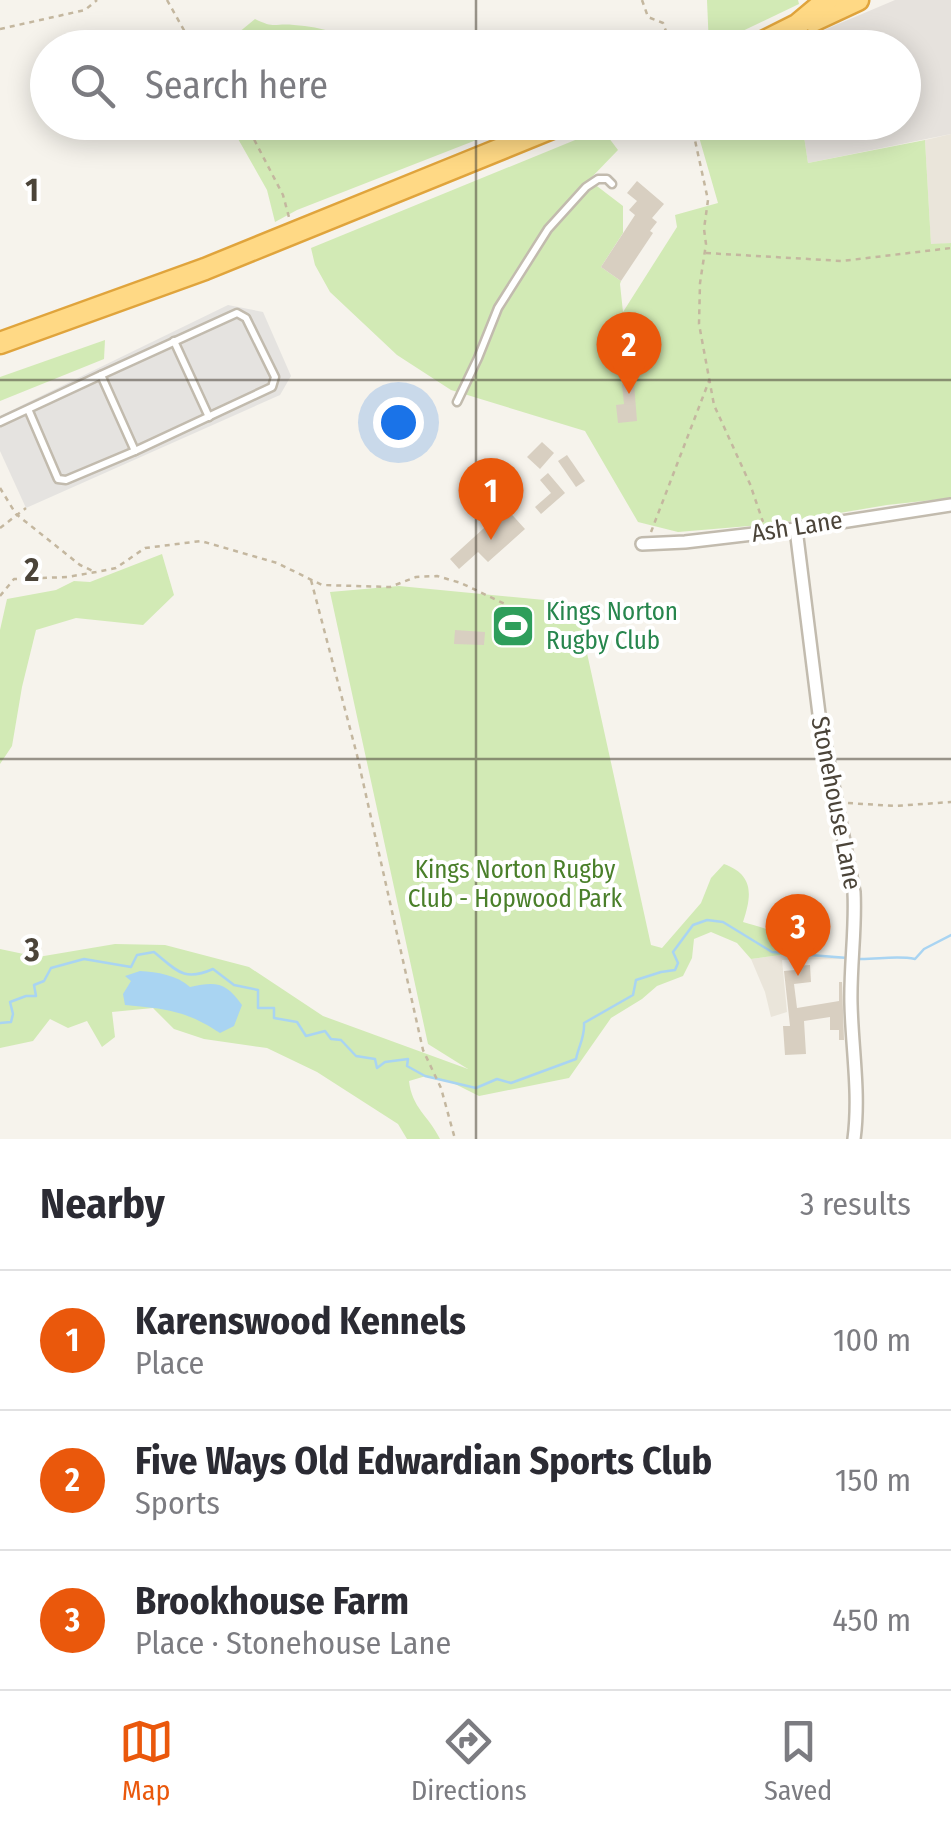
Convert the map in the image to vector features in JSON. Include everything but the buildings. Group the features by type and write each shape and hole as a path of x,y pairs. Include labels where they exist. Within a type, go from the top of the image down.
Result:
{"highway":[{"path":"786,30 827,0"},
{"path":"796,25 819,19 858,0"},
{"path":"0,342 204,269 525,140"}],"street":[{"name":"Ash Lane","path":"642,544 766,532 951,505"},
{"name":"Stonehouse Lane","path":"796,528 819,714 854,892 854,1139"}],"lane":[{"path":"457,402 498,308 548,229 598,178 612,184"},
{"path":"0,422 174,341 237,313 246,318 275,377 272,387 66,480 58,479 28,409"},
{"path":"174,341 209,417"},
{"path":"101,375 135,451"}],"path":[{"path":"0,29 85,10 97,0"},
{"path":"167,0 184,30"},
{"path":"642,0 648,16 663,23 666,30"},
{"path":"254,140 282,194 294,232"},
{"path":"694,140 708,200 700,324 714,405 750,484 766,532"},
{"path":"704,253 842,261 951,248"},
{"path":"642,544 652,530 710,380"},
{"path":"0,488 16,514 80,565 96,572"},
{"path":"0,528 26,508"},
{"path":"0,596 14,579 67,577 116,568 145,548 201,540 277,563 322,585 390,587 416,577 443,577 507,605"},
{"path":"311,580 357,755 422,1050 441,1088 455,1139"},
{"path":"836,805 951,802"}],"shaded area":[{"path":"895,0 951,0 951,134 808,163 805,140 921,140 921,30 824,30"},
{"path":"951,134 951,243 931,245 925,140"},
{"path":"228,305 263,312 291,376 280,395 26,508 0,451 0,416"},
{"path":"795,953 846,958 848,979 844,959 782,960 787,1012 771,1017 751,959"}],"green space":[{"path":"707,0 798,0 799,4 745,30 708,30"},
{"path":"255,19 271,25 325,30 242,30"},
{"path":"239,140 476,140 275,222 267,190"},
{"path":"575,140 610,140 618,150 589,180 623,206 623,233 601,267 621,281 623,312 677,227 675,215 718,203 700,140 805,140 808,163 925,140 931,244 951,243 951,498 774,524 678,532 638,522 585,431 451,390 397,355 330,292 315,265 311,248"},
{"path":"105,340 104,359 0,401 0,377"},
{"path":"162,554 174,595 143,625 76,618 36,630 12,746 0,764 0,630 7,599 56,590 74,581 90,582"},
{"name":"Kings Norton Rugby Club - Hopwood Park","path":"399,586 576,603 651,945 662,948 701,903 711,878 724,864 746,880 749,895 743,922 773,932 795,953 751,959 737,943 711,932 694,939 692,958 683,976 657,986 611,1018 569,1078 479,1096 426,1076 409,1081 417,1105 440,1139 407,1139 398,1124 317,1072 267,1048 204,1039 174,1029 153,1008 112,1012 115,1037 102,1047 87,1021 68,1028 50,1019 33,1041 0,1048 0,949 38,957 115,944 165,945 249,967 323,1016 468,1069 428,1044 330,592"}],"water":[{"path":"140,971 173,977 190,987 214,984 225,988 242,1005 234,1026 220,1033 175,1012 125,1005 123,994 131,981 125,976"}],"waterway":[{"path":"0,1023 11,1022 10,1002 36,996 34,985 44,981 51,968 84,959 131,967 137,955 154,952 181,972 195,974 213,969 234,985 258,990 258,1008 274,1008 274,1018 297,1022 306,1036 325,1031 331,1039 341,1040 356,1056 375,1059 377,1068 385,1062 408,1059 407,1066 425,1076 476,1088 497,1079 511,1083 576,1059 584,1023 633,995 636,980 675,970 678,963 673,952 693,925 707,920 723,922 772,952 848,958"},
{"path":"856,959 915,959 924,949 951,935"}],"place":[{"name":"Five Ways Old Edwardian Sports Club","path":"629,394"},
{"name":"Karenswood Kennels","path":"491,540"},
{"name":"Kings Norton Rugby Club","path":"513,626"},
{"name":"Brookhouse Farm","path":"798,976"}]}
